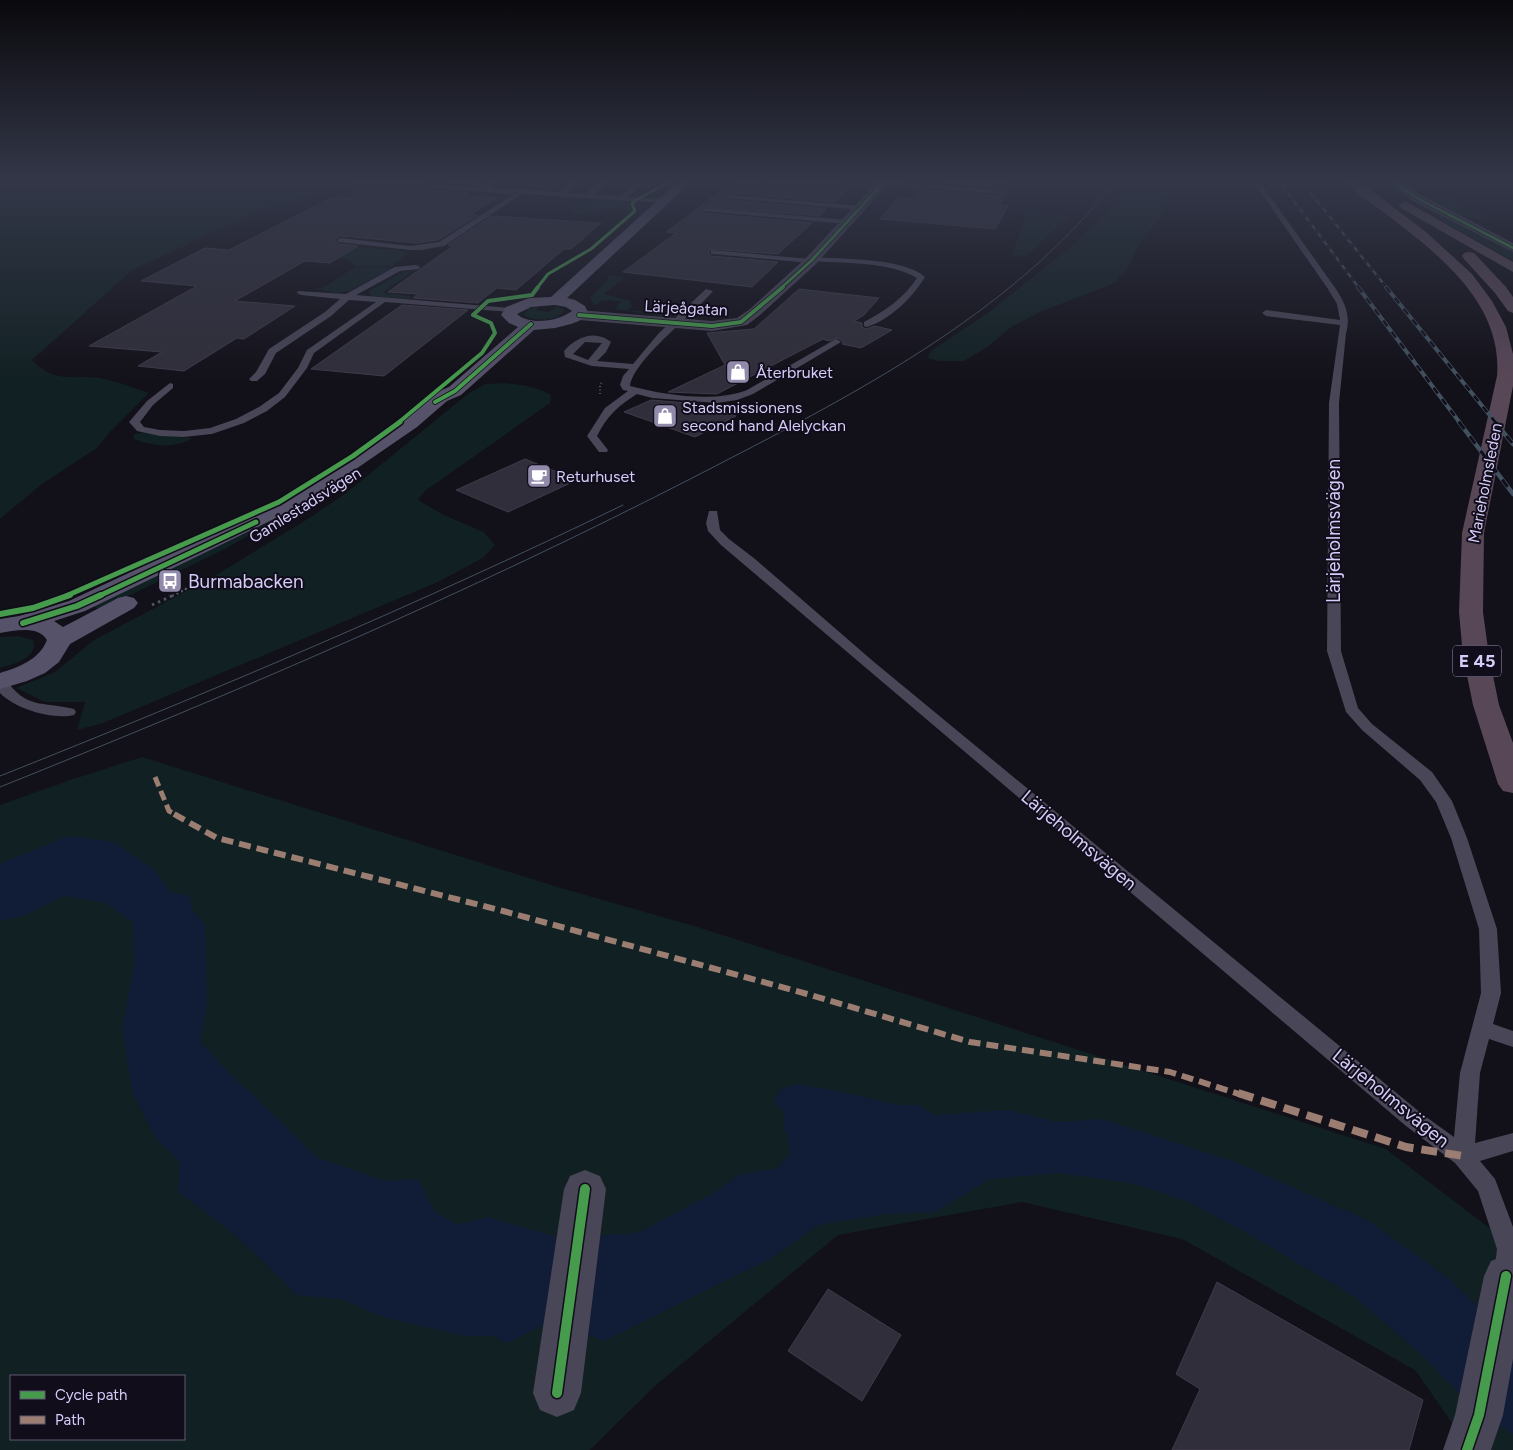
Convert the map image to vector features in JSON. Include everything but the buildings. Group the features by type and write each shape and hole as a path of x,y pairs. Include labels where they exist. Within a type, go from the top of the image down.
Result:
{"highway":[{"name":"Marieholmsleden","path":"1437,249 1462,272 1492,315 1505,354 1504,387 1473,533 1471,612 1476,656 1486,705 1513,784"},
{"path":"1458,249 1501,290 1513,308"},
{"path":"1480,249 1513,268"}],"street":[{"path":"555,301 612,249"},
{"name":"Lärjeågatan","path":"579,315 712,326 741,322 755,312 823,249"},
{"path":"555,301 577,306 580,310 579,315 560,323 532,324 513,320 509,315 511,310 528,303 555,301"},
{"name":"Gamlestadsvägen","path":"12,625 77,606 275,512 358,461 410,423 441,397 456,391 532,324"},
{"name":"Gamlestadsvägen","path":"59,640 99,617 255,537 321,499 422,426 454,399 456,391"},
{"name":"Gamlestadsvägen","path":"0,681 39,665 56,650 59,640 55,632 46,627 12,625"},
{"path":"557,1394 585,1189"},
{"name":"Lärjeholmsvägen","path":"1473,1433 1506,1276"}],"lane":[{"path":"1266,313 1345,323 1341,304 1304,249"},
{"path":"714,252 896,267 921,277 914,289 897,306 867,324"},
{"path":"254,379 260,374 276,348 328,314 347,297 398,269 416,267"},
{"path":"673,323 710,291"},
{"path":"301,294 511,310"},
{"path":"170,386 150,403 134,422 141,429 160,433 184,434 212,431 240,421 262,409 282,394 302,368 310,352 382,301"},
{"name":"Lärjeågatan","path":"634,392 626,388 628,376 673,323"},
{"name":"Lärjeholmsvägen","path":"1345,323 1342,333 1334,403 1334,651 1351,709 1367,727 1426,776 1444,801 1460,838 1488,929 1491,993 1470,1073 1463,1156"},
{"path":"603,450 592,436 600,420 609,408 634,392 652,396 703,400 725,400 742,396 837,342"},
{"path":"590,363 636,367"},
{"name":"Lärjeholmsvägen","path":"713,513 714,531 869,665 1414,1120 1463,1156 1487,1186 1496,1211 1509,1249 1506,1276"},
{"path":"0,681 4,690 29,705 38,709 69,712"},
{"path":"1481,1028 1513,1039"},
{"path":"1463,1156 1513,1142"}],"shaded area":[{"path":"0,249 178,249 131,271 32,360 41,368 57,376 100,378 149,393 110,432 97,448 42,484 0,519"},
{"path":"335,249 377,249 403,251 407,254 392,266 356,267 348,260 338,258 343,255"},
{"path":"1015,249 1034,249 1025,256 1013,255"},
{"path":"1137,249 1127,270 1112,284 1040,312 1011,327 986,348 964,361 939,361 927,358 931,351 989,312 1067,250"},
{"path":"1491,249 1507,249 1513,252 1513,261"},
{"path":"354,268 393,268 349,291 335,293 312,288 323,288"},
{"path":"415,270 382,293 413,296 409,299 372,296 368,292 403,272"},
{"path":"608,275 625,277 604,294 630,301 632,306 628,310 673,315 667,317 615,309 621,301 603,300 596,305 593,304 590,298 609,278 607,277"},
{"path":"540,306 536,310 549,312 555,306 563,309 564,312 544,320 533,319 523,315 528,309"},
{"path":"502,383 539,389 551,395 550,403 425,491 418,500 444,515 484,532 495,545 483,558 438,582 103,723 77,730 85,702 45,702 16,688 55,672 94,640 213,577 314,515 346,493 469,393 485,384"},
{"path":"145,432 192,438 180,444 172,445 156,445 134,439 133,436 135,434"},
{"path":"301,506 225,549 100,610 91,605"},
{"path":"18,636 33,640 34,646 32,651 24,659 0,668 0,637"},
{"path":"142,757 561,888 701,928 1386,1149 1513,1246 1513,1450 1466,1450 1466,1443 1415,1370 1182,1239 1022,1202 838,1235 655,1386 590,1450 0,1450 0,805"}],"water":[{"path":"68,836 114,842 156,871 170,892 189,896 193,911 205,924 207,1005 200,1041 232,1076 316,1157 384,1181 418,1179 435,1212 458,1225 487,1217 560,1238 638,1233 719,1190 738,1175 777,1168 790,1154 787,1134 784,1129 784,1112 773,1101 781,1089 795,1084 838,1091 898,1105 918,1105 935,1115 1008,1110 1057,1122 1102,1119 1235,1162 1369,1221 1448,1278 1476,1305 1513,1329 1513,1435 1461,1395 1423,1356 1355,1297 1254,1237 1191,1203 1136,1184 1059,1173 990,1179 935,1212 885,1214 818,1225 772,1258 604,1341 554,1320 507,1343 492,1336 466,1336 386,1318 341,1299 296,1295 240,1240 178,1192 180,1162 155,1137 133,1094 122,1029 134,967 133,922 106,903 64,896 26,915 0,921 0,864"}],"tram line":[{"path":"0,787 177,715 353,639 526,560 698,475 811,416 923,350 977,313 1027,273 1052,249"},
{"path":"0,776 314,646 546,542 623,505"}],"railway":[{"path":"1330,249 1359,288"},
{"path":"1355,249 1387,288"},
{"path":"1358,287 1460,423"},
{"path":"1386,287 1496,423"},
{"path":"1459,422 1513,494"},
{"path":"1495,422 1513,444"}],"marked path":[{"path":"155,777 169,811 217,838 503,911 807,994 970,1042 1170,1072 1406,1147 1463,1156"}],"cycle path":[{"path":"0,614 33,608 71,594 279,502 353,456 414,412 482,353 495,333 491,323 473,315 488,301 532,295 548,274 591,249"},
{"path":"579,315 712,326 741,322 755,312 822,249"},
{"path":"435,402 455,391 531,324"},
{"path":"23,623 77,606 256,522"},
{"path":"557,1393 585,1189"},
{"path":"1467,1450 1479,1415 1506,1276"}],"place":[{"name":"Återbruket","path":"738,372"},
{"name":"Stadsmissionens second hand Alelyckan","path":"665,416"},
{"name":"Returhuset","path":"539,476"},
{"name":"Burmabacken","path":"170,581"}]}
